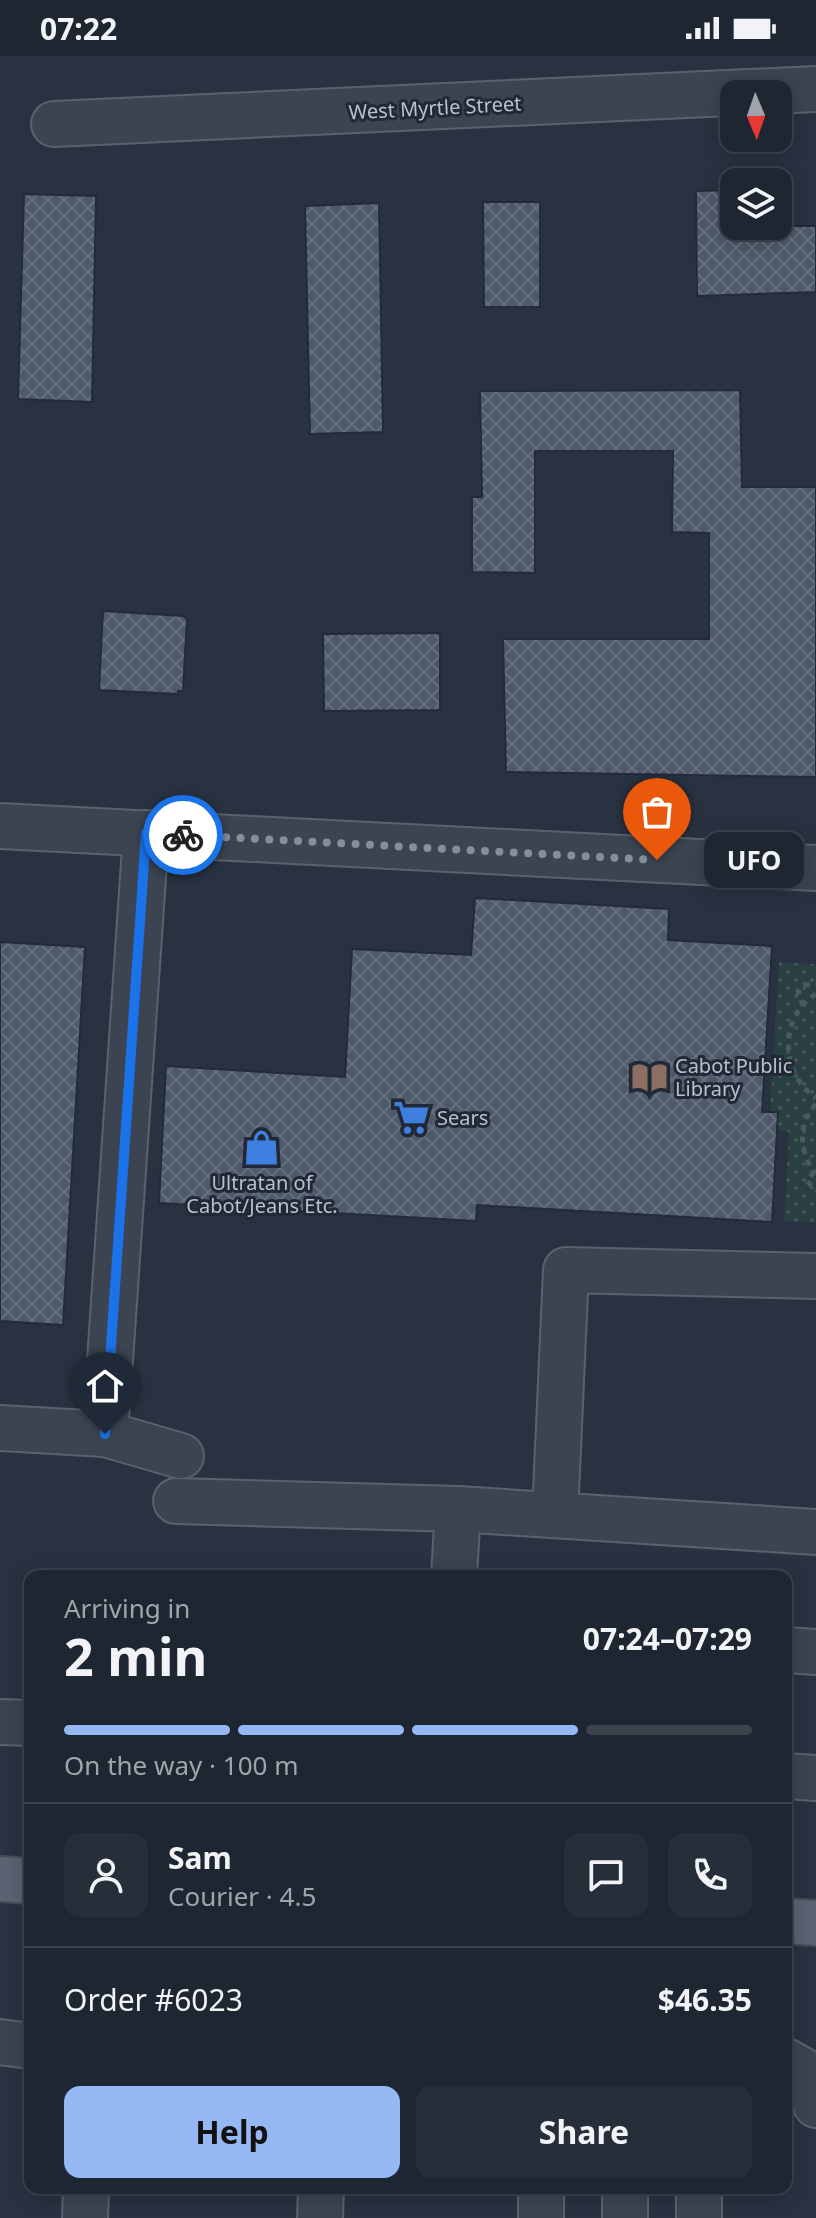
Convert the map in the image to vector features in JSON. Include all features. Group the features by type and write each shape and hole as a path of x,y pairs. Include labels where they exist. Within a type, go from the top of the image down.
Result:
{"main road":[{"path":"0,1879 24,1881"},
{"path":"792,1921 816,1923"}],"street":[{"name":"West Myrtle Street","path":"54,124 816,89"},
{"path":"0,826 816,868"},
{"path":"105,1434 146,833"},
{"path":"555,1515 566,1270 816,1276"},
{"path":"0,1428 105,1434 181,1456"},
{"path":"176,1501 458,1509 816,1532"},
{"path":"454,1570 458,1509"},
{"path":"792,1650 816,1652"},
{"path":"0,1722 24,1723"},
{"path":"792,1776 816,1778"},
{"path":"0,2042 24,2045"},
{"path":"792,2064 809,2074 816,2105"},
{"path":"85,2218 86,2194"},
{"path":"320,2218 321,2194"},
{"path":"541,2194 541,2218"},
{"path":"625,2194 625,2218"},
{"path":"699,2194 699,2218"}],"path":[{"path":"803,1006 798,991 804,985 816,984"},
{"path":"816,994 803,1006 789,1032 788,1058 799,1083 816,1101 806,1118 802,1142 815,1173 807,1181 816,1191"}],"green space":[{"path":"779,962 816,964 816,1223 784,1221 789,1132 777,1130 778,1113 770,1112"}],"building":[{"path":"720,190 720,240 792,240 792,226 816,226 816,292 697,296 696,191"},
{"path":"24,194 96,196 92,402 18,399"},
{"path":"483,202 540,202 540,307 484,307"},
{"path":"379,203 383,432 310,434 305,206"},
{"path":"740,390 742,487 816,487 816,777 506,772 503,639 709,639 709,533 672,532 673,451 535,451 535,573 472,572 472,497 482,497 480,391"},
{"path":"103,611 183,616 187,619 183,691 178,691 178,694 99,690"},
{"path":"440,633 440,710 324,711 323,634"},
{"path":"475,898 669,909 668,940 772,946 762,1112 778,1112 772,1222 477,1205 476,1221 159,1203 166,1066 345,1077 352,949 471,955"},
{"path":"0,942 85,947 63,1325 0,1321"}],"way so far":[{"path":"183,835 657,860"}],"place":[{"name":"UFO","path":"657,860"},
{"name":"Cabot Public Library","path":"649,1078"},
{"name":"Sears","path":"411,1118"},
{"name":"Ultratan of Cabot/Jeans Etc.","path":"262,1148"}],"route":[{"path":"105,1434 146,833 183,835"}]}
